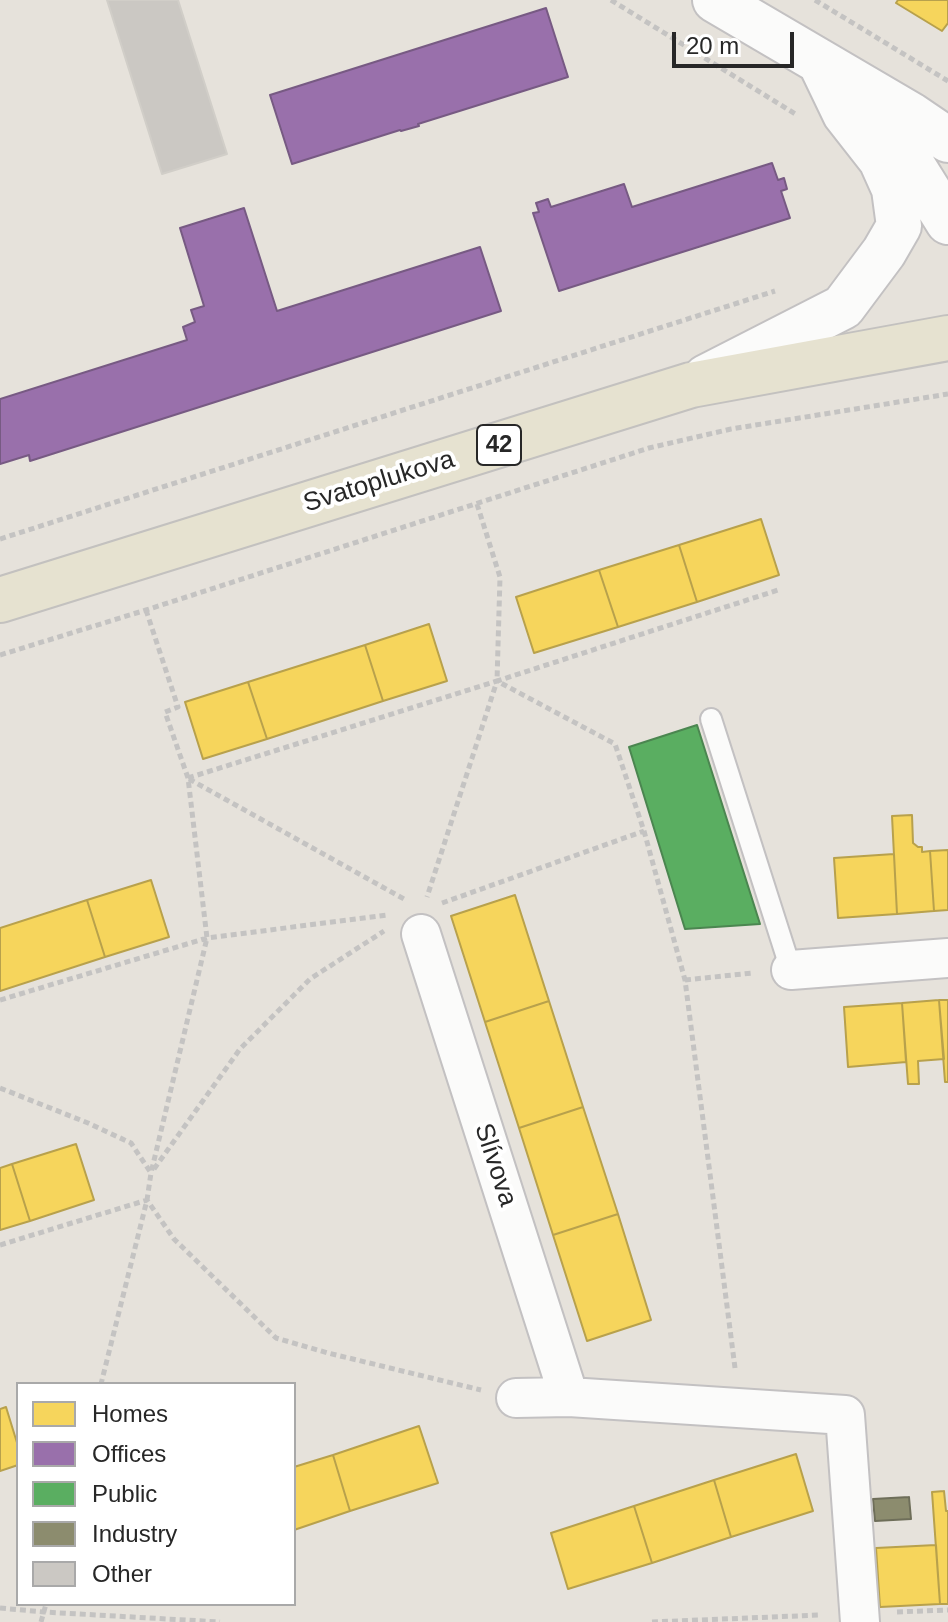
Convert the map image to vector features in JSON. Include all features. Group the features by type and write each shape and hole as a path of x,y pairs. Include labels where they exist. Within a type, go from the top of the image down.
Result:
{"main road":[{"path":"715,0 948,140"},
{"path":"820,62 869,65 948,113"},
{"path":"820,62 893,134 948,222"},
{"path":"691,385 843,307 884,252 899,226 894,189 881,160 845,114 820,62"},
{"name":"Svatoplukova","path":"0,600 691,385 948,338"}],"street":[{"name":"Slívova","path":"413,915 569,1397"},
{"path":"791,970 948,958"},
{"path":"516,1398 569,1397 845,1415 859,1618"}],"lane":[{"path":"711,719 791,970"}],"path":[{"path":"611,0 804,120"},
{"path":"815,0 948,81"},
{"path":"0,539 786,287"},
{"path":"0,655 649,448 731,429 948,394"},
{"path":"413,915 497,681 500,577 477,504"},
{"path":"188,778 778,590"},
{"path":"102,1382 207,938 188,778 165,712 178,707 146,610"},
{"path":"497,681 615,744 644,831 685,980 736,1375"},
{"path":"188,778 413,915"},
{"path":"151,1173 240,1049 310,979 413,915 644,831"},
{"path":"0,1000 207,938 413,915"},
{"path":"685,980 791,970"},
{"path":"0,1088 131,1143 151,1173"},
{"path":"0,1245 147,1200"},
{"path":"147,1200 174,1239 276,1338 516,1398"},
{"path":"41,1622 46,1606"},
{"path":"0,1608 220,1622"},
{"path":"652,1622 859,1618 948,1610"}],"building: Homes":[{"path":"898,0 948,0 948,23 942,31 896,3"},
{"path":"761,519 779,575 697,602 679,545"},
{"path":"679,545 697,602 618,627 599,570"},
{"path":"599,570 618,627 534,653 516,597"},
{"path":"429,624 447,681 383,701 365,645"},
{"path":"365,645 383,701 267,739 248,682"},
{"path":"248,682 267,739 203,759 185,702"},
{"path":"912,815 913,843 922,847 922,852 930,851 934,911 897,914 892,816"},
{"path":"948,850 948,910 934,911 930,851"},
{"path":"894,854 897,914 838,918 834,858"},
{"path":"151,880 169,937 105,957 87,900"},
{"path":"515,895 549,1001 485,1022 451,916"},
{"path":"87,900 105,957 0,991 0,928"},
{"path":"939,1000 944,1059 918,1061 919,1084 908,1084 902,1003"},
{"path":"939,1000 948,1000 948,1082 945,1082"},
{"path":"549,1001 583,1107 519,1128 485,1022"},
{"path":"902,1003 906,1062 848,1067 844,1007"},
{"path":"583,1107 618,1214 553,1235 519,1128"},
{"path":"76,1144 94,1200 30,1221 12,1164"},
{"path":"12,1164 30,1221 0,1230 0,1168"},
{"path":"618,1214 651,1320 587,1341 553,1235"},
{"path":"6,1407 16,1440 16,1466 0,1471 0,1409"},
{"path":"419,1426 438,1483 350,1511 333,1455"},
{"path":"796,1454 813,1511 731,1537 714,1480"},
{"path":"333,1455 350,1511 296,1529 296,1466"},
{"path":"714,1480 731,1537 652,1563 634,1506"},
{"path":"944,1491 948,1511 948,1604 940,1604 932,1492"},
{"path":"634,1506 652,1563 568,1589 551,1533"},
{"path":"936,1545 940,1604 880,1607 876,1548"}],"building: Offices":[{"path":"546,8 568,77 292,164 270,95"},
{"path":"772,163 778,180 784,178 787,189 781,191 790,218 559,291 533,213 539,212 536,203 548,199 551,207 624,184 632,207"},
{"path":"244,208 277,311 480,247 501,311 30,461 29,455 0,464 0,399 187,340 183,327 195,322 191,310 204,306 180,228"}],"building: Public":[{"path":"697,725 760,924 685,929 629,747"}],"building: Industry":[{"path":"909,1497 911,1519 875,1521 873,1499"}],"building: Other":[{"path":"107,0 178,0 227,154 162,174"}]}
